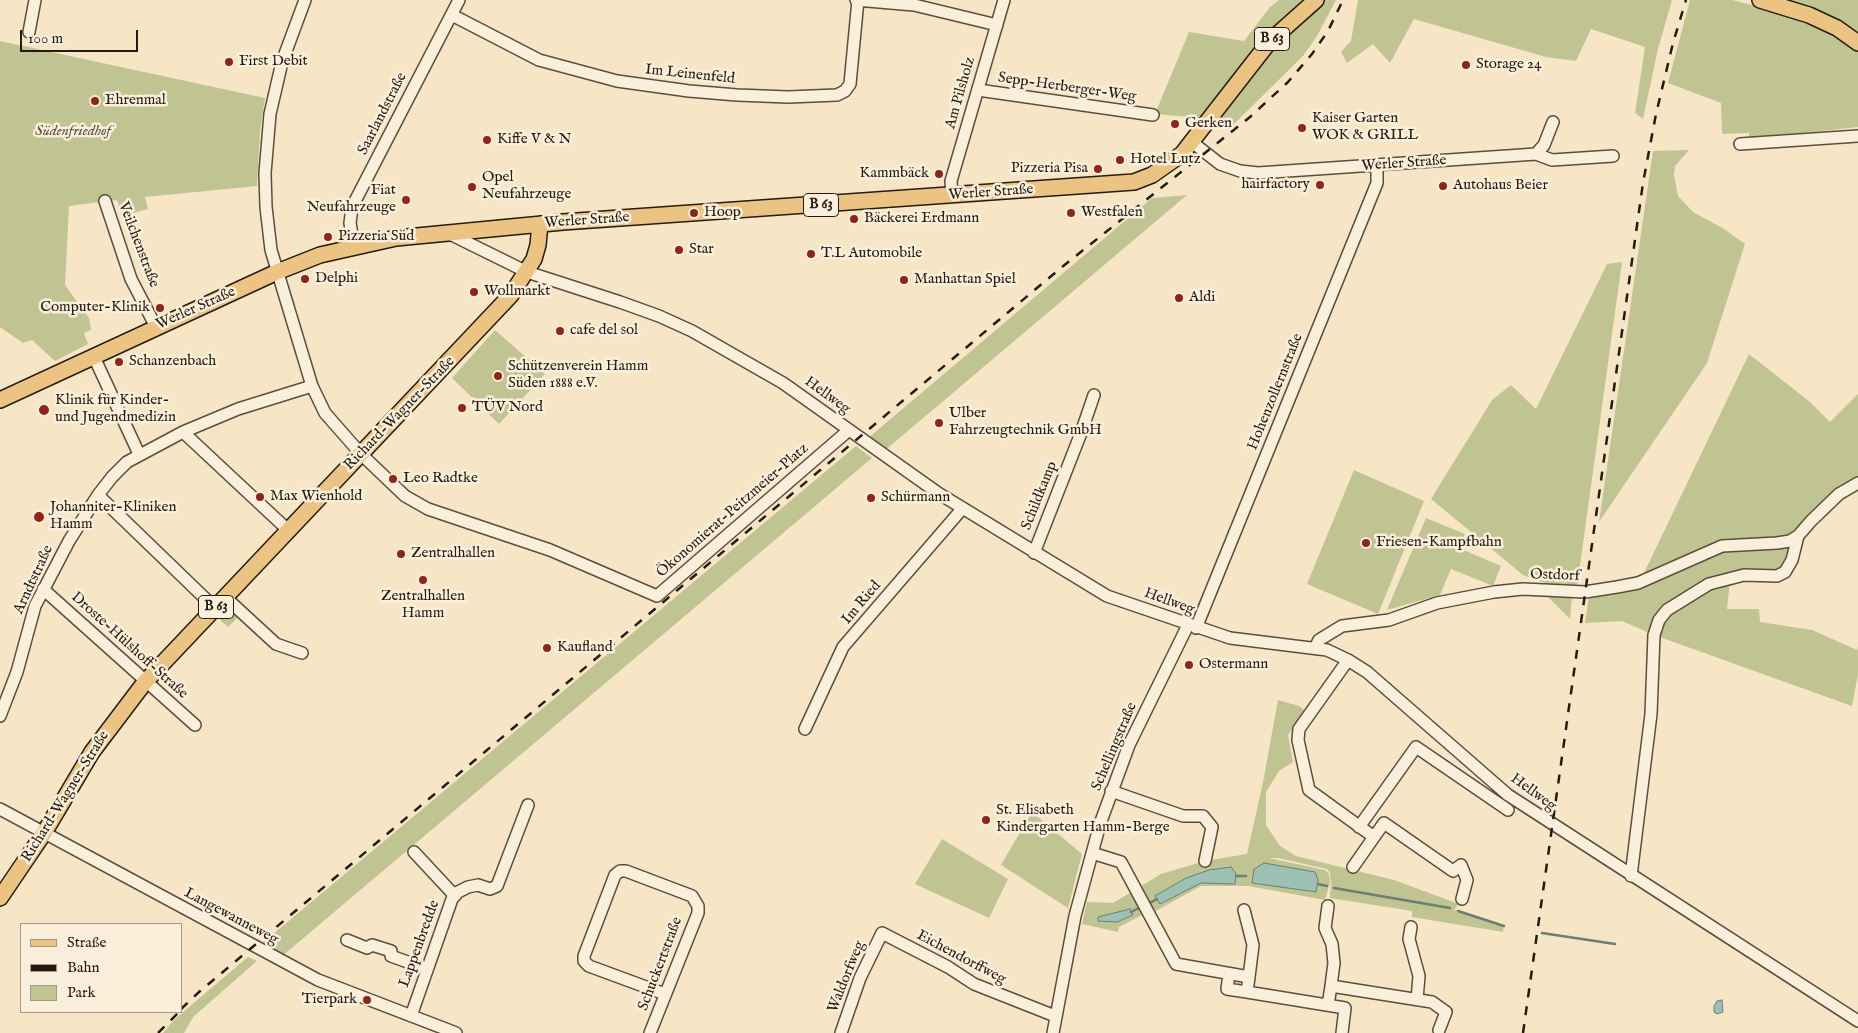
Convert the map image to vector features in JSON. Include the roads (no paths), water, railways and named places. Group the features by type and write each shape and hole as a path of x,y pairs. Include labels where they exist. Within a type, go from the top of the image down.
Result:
{"main road":[{"name":"Werler Straße","path":"0,400 277,272 320,255 396,238 540,224 1134,182 1152,175 1172,162 1192,142 1270,41 1316,0"},
{"path":"1760,0 1809,15 1837,28 1858,43"},
{"name":"Richard-Wagner-Straße","path":"0,898 17,876 92,752 145,682 490,318 527,272 538,245 540,224"}],"street":[{"path":"29,32 34,0"},
{"path":"304,0 282,62 272,101 268,130 266,207 271,250 312,386 334,426 361,454"},
{"name":"Saarlandstraße","path":"354,247 350,223 352,207 460,0"},
{"path":"857,0 914,5 997,25"},
{"name":"Im Leinenfeld","path":"452,15 549,64 594,76 689,91 788,97 828,96 838,95 845,91 850,84 857,0"},
{"name":"Am Pilsholz","path":"952,196 951,181 1004,0"},
{"name":"Sepp-Herberger-Weg","path":"978,90 1153,116"},
{"path":"1536,154 1544,146 1553,122"},
{"path":"1740,144 1858,136"},
{"name":"Werler Straße","path":"1192,142 1220,164 1249,173 1536,154 1552,160 1613,156"},
{"name":"Hohenzollernstraße","path":"1192,626 1377,183 1377,166"},
{"name":"Veilchenstraße","path":"105,201 132,279 156,327"},
{"name":"Hellweg","path":"448,233 527,272 659,316 692,331 783,383 962,509 1107,596 1192,626 1252,642 1327,650 1348,660 1367,672 1508,795 1631,876 1858,1020"},
{"path":"94,357 140,454"},
{"name":"Arndtstraße","path":"0,716 17,672 35,606 43,589 69,540 98,495 127,462 183,432 238,408 312,386"},
{"name":"Schildkamp","path":"1034,553 1094,395"},
{"name":"Ökonomierat-Peitzmeier-Platz","path":"361,454 405,496 417,504 520,540 657,596 848,430"},
{"path":"183,432 289,531"},
{"name":"Ostdorf","path":"1315,648 1319,640 1342,626 1389,620 1437,603 1523,589 1585,592 1617,587 1638,583 1722,546 1777,544 1790,541 1798,536 1838,494 1857,484"},
{"path":"98,495 220,603 276,644 302,653"},
{"name":"Im Ried","path":"805,729 843,648 962,509"},
{"name":"Ostdorf","path":"1631,876 1651,714 1654,635 1659,620 1667,610 1709,584 1744,575 1777,576 1785,572 1792,560 1798,536"},
{"name":"Droste-Hülshoff-Straße","path":"43,589 195,725"},
{"name":"Schellingstraße","path":"1053,1033 1074,916 1111,791 1129,745 1192,626"},
{"path":"1348,660 1300,729 1298,740 1309,790 1374,838"},
{"path":"1359,827 1416,747 1508,810"},
{"path":"1111,791 1183,816 1203,816 1212,827 1205,861"},
{"name":"Lappenbredde","path":"410,1016 455,896 463,888 473,885 490,889 497,886 528,805"},
{"name":"Langewanneweg","path":"0,808 318,980 456,1033"},
{"path":"1370,812 1453,871 1462,865 1467,880 1462,899"},
{"path":"1353,867 1384,823"},
{"path":"414,852 455,896"},
{"path":"1092,853 1121,862 1176,964 1249,977"},
{"name":"Schuckertstraße","path":"650,1033 665,994 698,906 692,896 626,871 620,871 615,875 584,959 587,965 665,994"},
{"path":"1328,906 1325,928 1332,944 1334,963 1328,1005"},
{"path":"1244,910 1253,945 1247,992"},
{"path":"1411,926 1409,940 1419,976 1417,999"},
{"name":"Eichendorffweg","path":"882,933 948,967 974,984 1055,1016"},
{"name":"Waldorfweg","path":"841,1033 860,978 882,933"},
{"path":"347,940 367,948 372,945 391,951 391,956 427,968"},
{"path":"1229,974 1227,989 1345,1008"},
{"path":"1331,986 1432,1002 1446,1012 1439,1030"},
{"path":"1342,1033 1348,988"}],"water":[{"path":"1264,863 1315,872 1318,880 1316,892 1252,883 1254,869"},
{"path":"1231,867 1236,874 1235,884 1201,883 1160,904 1155,896 1186,878 1209,870"},
{"path":"1130,909 1133,915 1117,922 1098,921 1098,917"},
{"path":"1722,1000 1723,1012 1717,1014 1714,1012 1714,1006 1717,1001"}],"waterway":[{"path":"1236,876 1246,876"},
{"path":"1318,884 1327,886"},
{"path":"1334,888 1450,908"},
{"path":"1148,904 1157,899"},
{"path":"1131,912 1141,907"},
{"path":"1458,911 1504,926"},
{"path":"1542,933 1615,944"}],"railway":[{"path":"182,1008 1062,267 1250,117 1288,82 1312,54 1328,31 1343,0"},
{"path":"1523,1033 1643,183 1656,114 1673,43 1686,0"},
{"path":"158,1033 178,1013"}],"place":[{"name":"First Debit","path":"229,62"},
{"name":"Storage 24","path":"1466,65"},
{"name":"Ehrenmal","path":"95,101"},
{"name":"Gerken","path":"1175,124"},
{"name":"Kaiser Garten WOK & GRILL","path":"1302,128"},
{"name":"Kiffe V & N","path":"487,140"},
{"name":"Hotel Lutz","path":"1120,160"},
{"name":"Pizzeria Pisa","path":"1098,169"},
{"name":"Kammbäck","path":"939,174"},
{"name":"hairfactory","path":"1320,185"},
{"name":"Autohaus Beier","path":"1443,186"},
{"name":"Opel Neufahrzeuge","path":"472,187"},
{"name":"Fiat Neufahrzeuge","path":"406,200"},
{"name":"Hoop","path":"694,213"},
{"name":"Westfalen","path":"1071,213"},
{"name":"Bäckerei Erdmann","path":"854,219"},
{"name":"Pizzeria Süd","path":"328,237"},
{"name":"Star","path":"679,250"},
{"name":"T.L Automobile","path":"811,254"},
{"name":"Delphi","path":"305,279"},
{"name":"Manhattan Spiel","path":"904,280"},
{"name":"Wollmarkt","path":"474,292"},
{"name":"Aldi","path":"1179,298"},
{"name":"Computer-Klinik","path":"160,308"},
{"name":"cafe del sol","path":"560,331"},
{"name":"Schanzenbach","path":"119,362"},
{"name":"Schützenverein Hamm Süden 1888 e.V.","path":"498,376"},
{"name":"TÜV Nord","path":"462,408"},
{"name":"Klinik für Kinder- und Jugendmedizin","path":"44,410"},
{"name":"Ulber Fahrzeugtechnik GmbH","path":"939,423"},
{"name":"Leo Radtke","path":"393,479"},
{"name":"Max Wienhold","path":"260,497"},
{"name":"Schürmann","path":"871,498"},
{"name":"Johanniter-Kliniken Hamm","path":"39,517"},
{"name":"Friesen-Kampfbahn","path":"1366,543"},
{"name":"Zentralhallen","path":"401,554"},
{"name":"Zentralhallen Hamm","path":"423,580"},
{"name":"Kaufland","path":"547,648"},
{"name":"Ostermann","path":"1189,665"},
{"name":"St. Elisabeth Kindergarten Hamm-Berge","path":"986,820"},
{"name":"Tierpark","path":"367,1000"}],"park label":[{"name":"Südenfriedhof","path":"73,132"}]}
